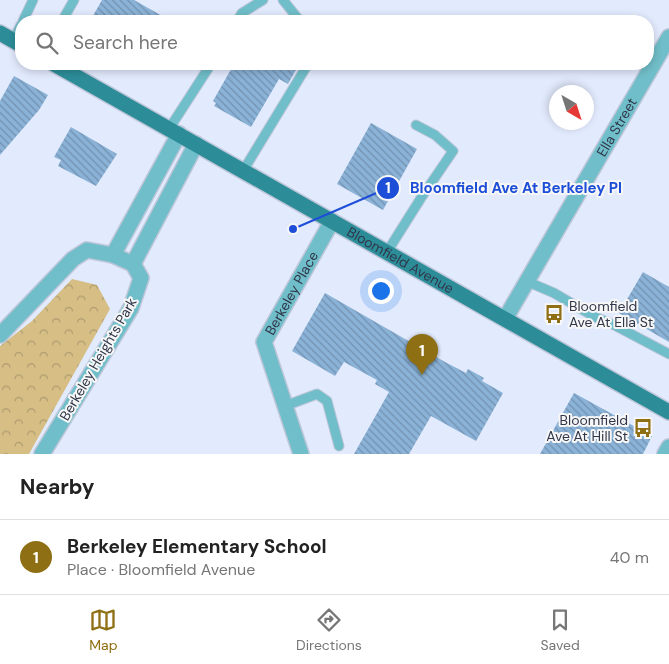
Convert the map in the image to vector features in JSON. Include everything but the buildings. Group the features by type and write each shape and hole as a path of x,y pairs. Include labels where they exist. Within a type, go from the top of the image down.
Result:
{"main road":[{"name":"Bloomfield Avenue","path":"65,70 669,412"}],"street":[{"name":"Ella Street","path":"654,63 669,37"},
{"name":"Ella Street","path":"505,319 650,70"},
{"path":"113,254 174,132"},
{"path":"0,335 73,259 87,250 113,254 133,264 196,144"},
{"name":"Berkeley Place","path":"301,454 264,342 332,221"},
{"name":"Berkeley Heights Park","path":"42,454 131,308 141,278 133,264"},
{"path":"665,454 669,447"}],"lane":[{"path":"26,15 33,0"},
{"path":"65,15 74,0"},
{"path":"241,15 263,0"},
{"path":"283,0 295,15"},
{"path":"174,132 207,70"},
{"path":"243,171 304,70"},
{"path":"387,252 453,151 435,135 416,125"},
{"path":"526,282 554,293 595,318 614,325 669,354"},
{"path":"285,406 317,394 327,401 339,446"}],"green space":[{"path":"72,279 97,285 110,309 29,454 0,454 0,346 32,321"}],"place":[{"name":"Bloomfield Ave At Berkeley Pl","path":"293,229"},
{"name":"Bloomfield Ave At Ella St","path":"554,314"},
{"name":"Berkeley Elementary School","path":"422,375"},
{"name":"Bloomfield Ave At Hill St","path":"643,428"}]}
